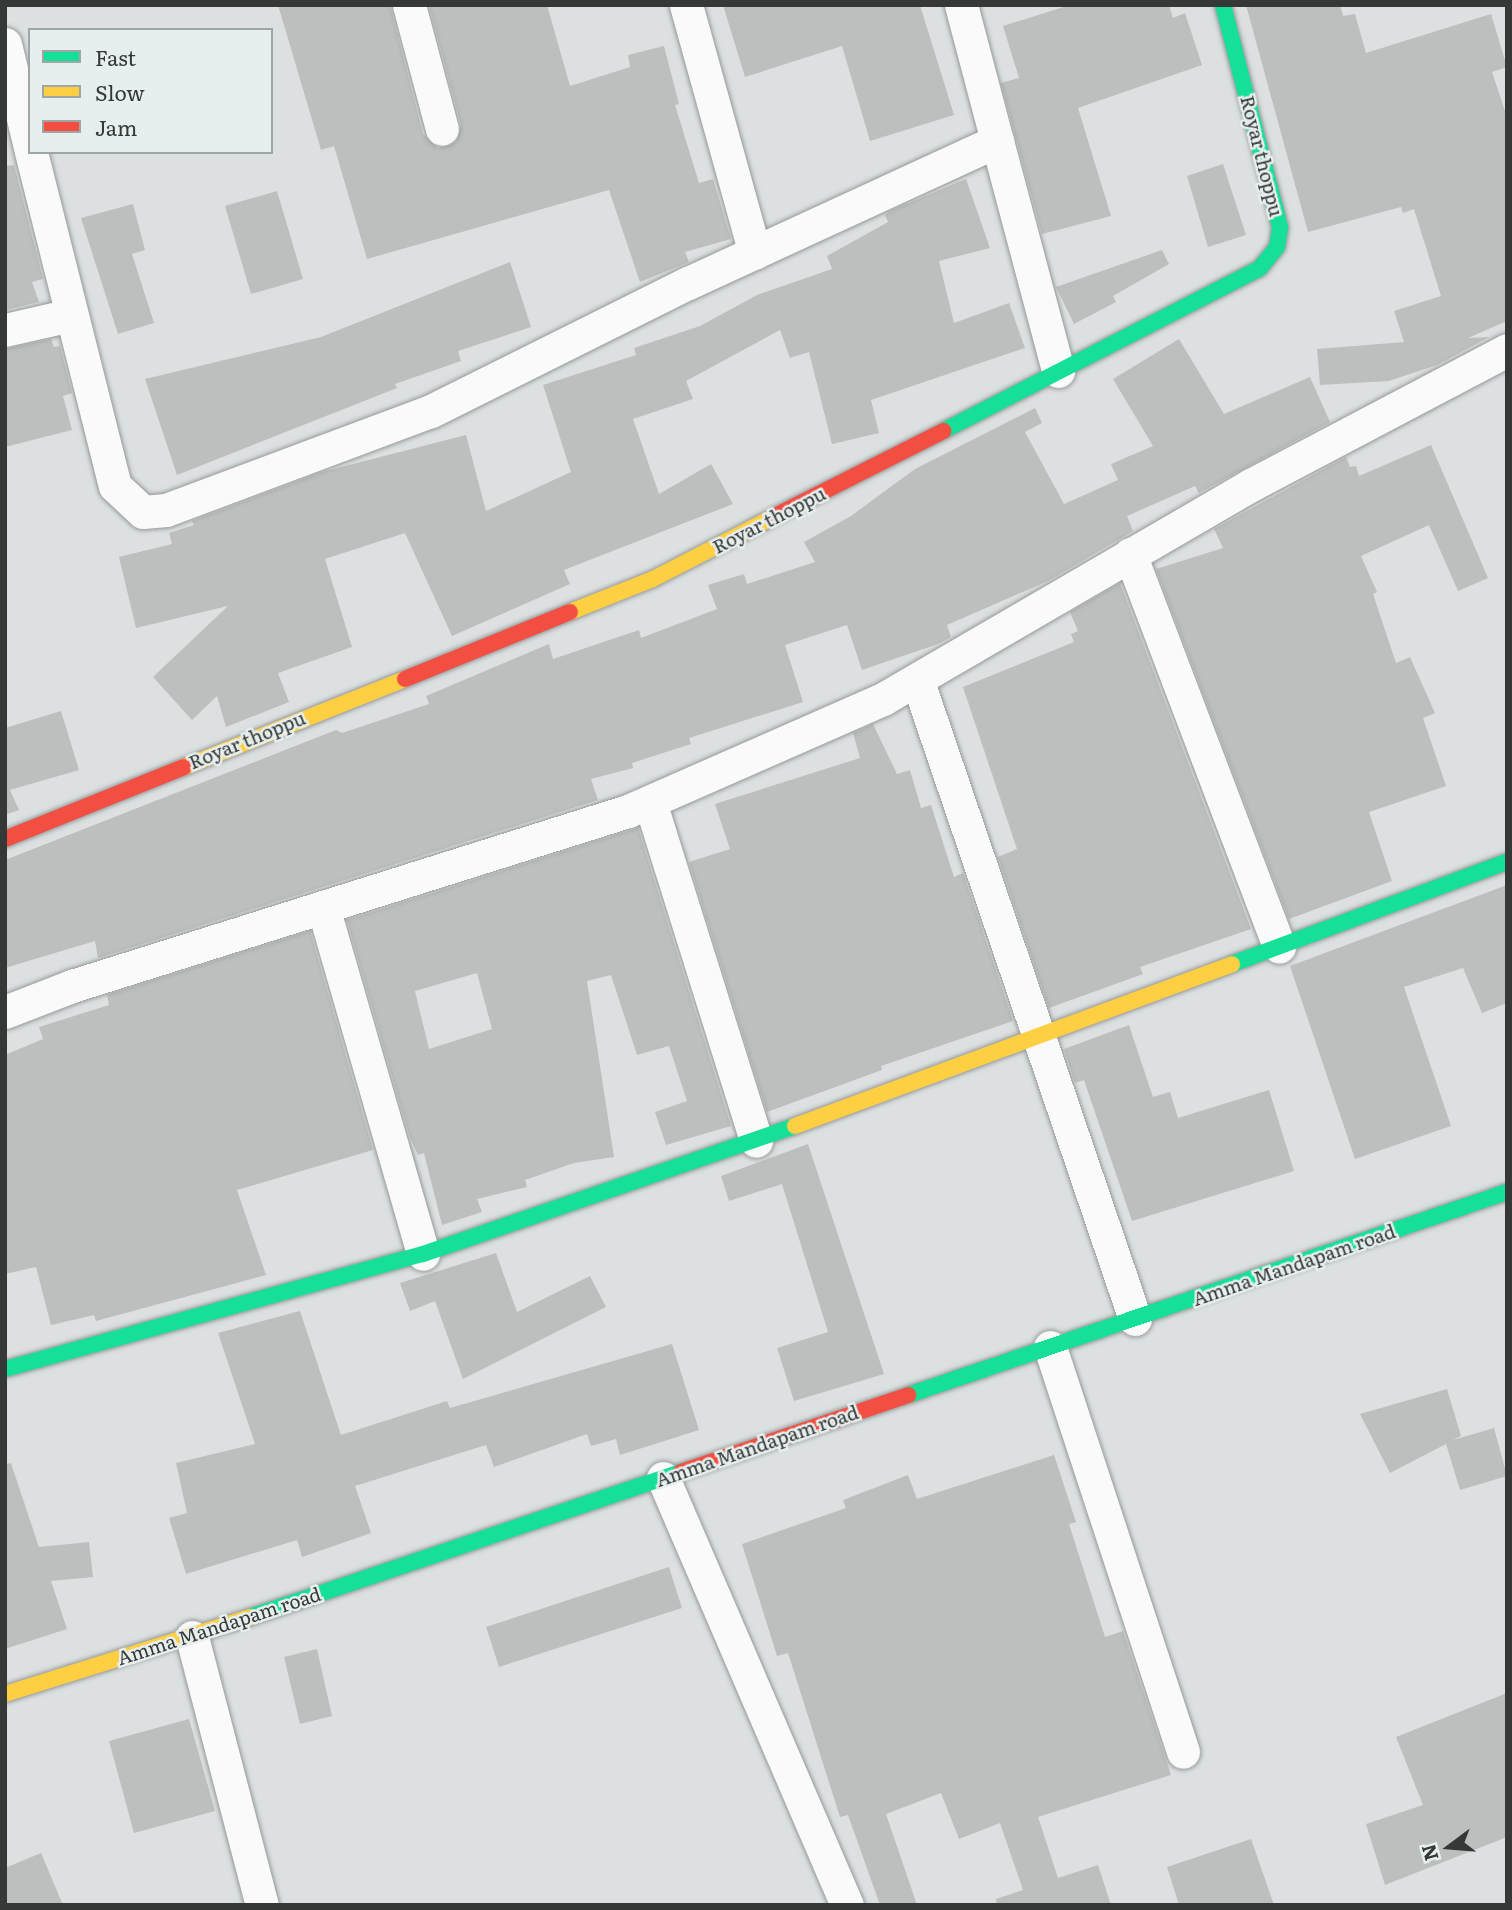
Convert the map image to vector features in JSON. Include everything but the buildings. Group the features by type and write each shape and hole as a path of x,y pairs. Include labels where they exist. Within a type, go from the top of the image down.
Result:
{"street":[{"path":"410,5 442,129"},
{"path":"686,5 755,253"},
{"path":"961,5 1058,372"},
{"name":"Royar thoppu","path":"5,839 85,804 653,579 1259,268 1277,247 1280,228 1223,5"},
{"path":"5,44 28,142"},
{"path":"31,154 115,486 143,512 166,510 431,411 755,253 997,141"},
{"path":"5,330 71,315"},
{"path":"5,1012 72,986 650,802 918,681 1040,604 1251,485 1507,350"},
{"path":"1130,554 1279,947"},
{"path":"918,681 1135,1319"},
{"path":"650,802 756,1141"},
{"path":"5,1369 423,1254 756,1141 1507,862"},
{"path":"323,907 423,1254"},
{"name":"Amma Mandapam road","path":"5,1694 192,1637 1507,1192"},
{"path":"1050,1347 1183,1752"},
{"path":"663,1478 847,1905"},
{"path":"192,1637 262,1905"}],"traffic: fast":[{"path":"943,431 1260,268 1277,247 1280,227 1223,5"},
{"path":"1232,964 1507,862"},
{"path":"5,1369 423,1254 795,1126"},
{"path":"908,1395 1507,1192"},
{"path":"250,1617 681,1472"}],"traffic: slow":[{"path":"570,612 653,579 773,517"},
{"path":"184,767 405,679"},
{"path":"795,1126 1232,964"},
{"path":"5,1694 250,1617"}],"traffic: jam":[{"path":"773,517 943,431"},
{"path":"405,679 570,612"},
{"path":"5,839 184,767"},
{"path":"681,1472 908,1395"}]}
